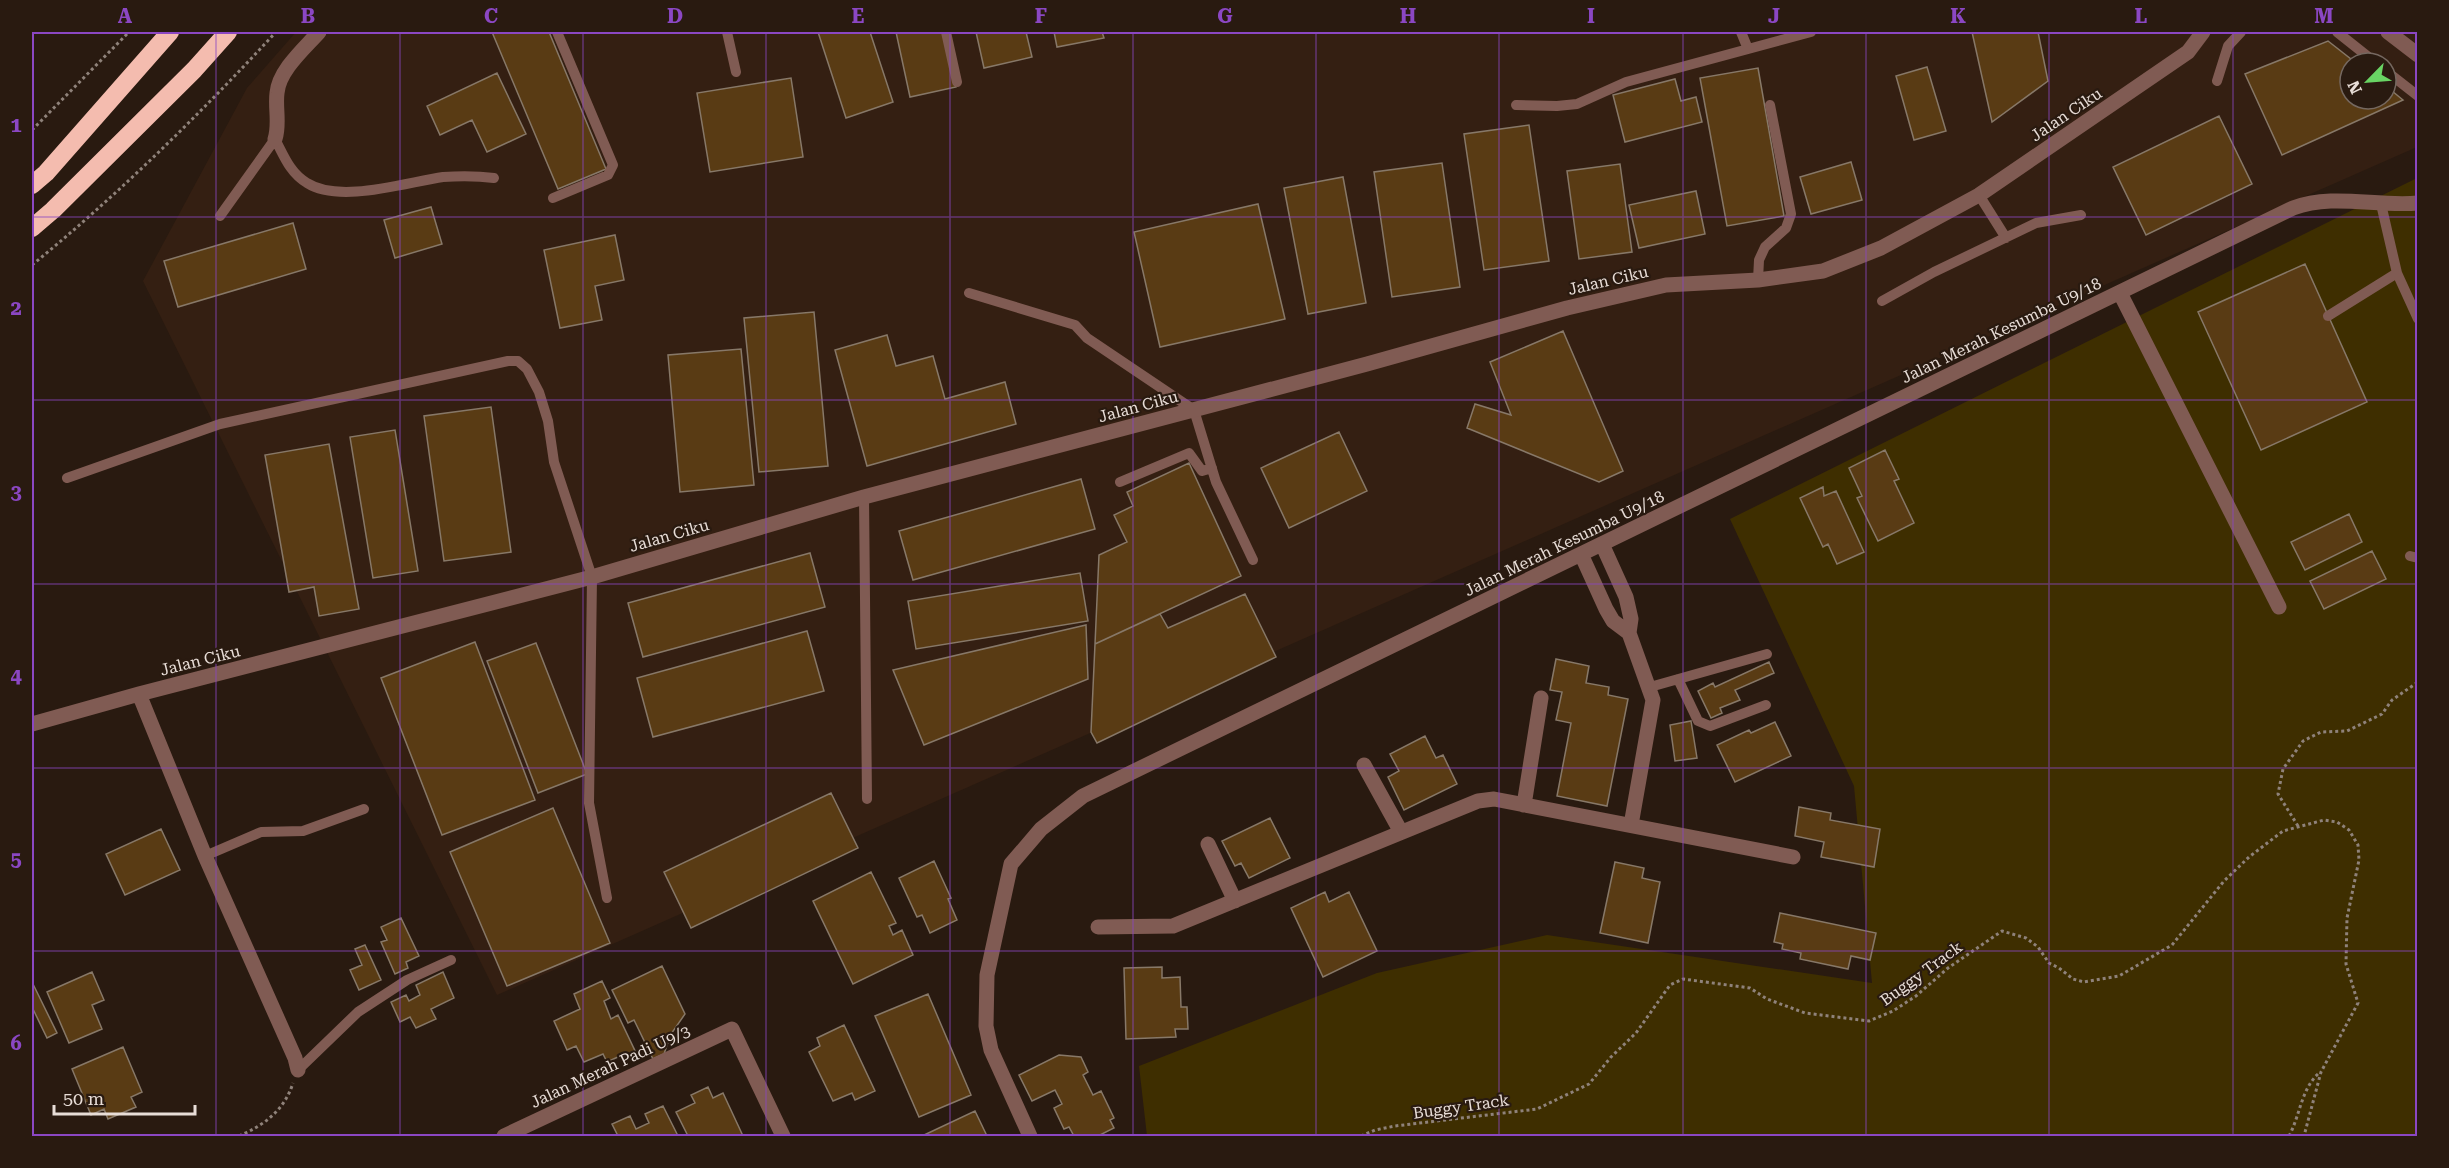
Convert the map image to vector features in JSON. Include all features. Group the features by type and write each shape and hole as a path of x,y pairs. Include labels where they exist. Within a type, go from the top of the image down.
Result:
{"highway":[{"path":"32,185 46,173 170,32"},
{"path":"32,228 194,70 228,32"}],"street":[{"path":"275,139 278,132 277,89 286,70 319,32"},
{"name":"Jalan Ciku","path":"32,724 139,694 592,577 864,497 1578,305 1666,285 1758,280 1822,271 1881,248 1979,195 2188,52 2203,32"},
{"path":"2388,32 2418,55"},
{"name":"Jalan Merah Kesumba U9/18","path":"1030,1137 991,1050 986,1026 987,975 1011,864 1041,829 1083,796 2306,204 2320,201 2418,203"},
{"path":"2120,293 2279,607"},
{"path":"1602,544 1626,597 1631,619 1629,633 1653,700 1631,825"},
{"path":"1581,554 1613,621 1629,633"},
{"path":"139,694 205,856 295,1058 298,1070"},
{"path":"1524,805 1541,698"},
{"path":"1364,765 1401,832"},
{"path":"1098,927 1173,927 1478,801 1494,799 1793,857"},
{"path":"1208,844 1235,901"},
{"name":"Jalan Merah Padi U9/3","path":"504,1137 732,1029 783,1137"}],"lane":[{"path":"553,198 608,176 613,165 557,32"},
{"path":"727,32 736,72"},
{"path":"945,32 957,82"},
{"path":"1741,32 1748,49"},
{"path":"1516,105 1577,104 1626,81 1811,32"},
{"path":"2217,81 2228,46 2241,32"},
{"path":"2337,32 2361,51"},
{"path":"2398,80 2418,96"},
{"path":"1758,280 1759,260 1765,247 1786,228 1791,214 1770,105"},
{"path":"220,216 275,139 290,169 306,183 327,190 339,192 360,190 445,177 494,178"},
{"path":"1979,195 2006,238"},
{"path":"2381,204 2397,273 2418,319"},
{"path":"1882,301 1934,272 2036,223 2081,215"},
{"path":"2328,316 2397,273"},
{"path":"969,293 1075,325 1087,338 1194,410 1212,468 1253,560"},
{"path":"67,478 220,424 508,361 518,361 527,369 539,393 548,421 555,462 592,577 589,803 607,898"},
{"path":"1120,482 1189,453 1202,471 1212,468"},
{"path":"864,497 867,799"},
{"path":"1650,687 1767,654"},
{"path":"1678,679 1698,721 1710,726 1766,705"},
{"path":"205,856 261,832 303,831 364,809"},
{"path":"298,1070 358,1012 407,980 451,960"}],"path":[{"path":"32,130 129,32"},
{"path":"32,265 87,221 238,73 276,32"},
{"path":"2298,826 2278,794 2283,769 2302,741 2321,732 2347,731 2382,714 2392,700 2418,682"},
{"name":"Buggy Track","path":"1361,1137 1375,1130 1395,1126 1538,1109 1562,1098 1589,1084 1611,1057 1636,1033 1670,985 1683,979 1750,988 1767,999 1805,1013 1869,1021 1903,1005 1948,968 2002,931 2026,938 2038,947 2049,963 2073,979 2084,982 2119,976 2172,945 2224,881 2249,857 2283,831 2324,820 2337,822 2349,830 2358,845 2359,860 2347,918 2346,964 2358,1003 2321,1072 2304,1137"},
{"path":"239,1137 263,1125 273,1117 290,1093 298,1070"},
{"name":"Buggy Track","path":"2289,1137 2304,1101 2305,1092 2321,1072"}],"shaded area":[{"path":"296,32 2417,32 2417,147 497,995 143,281 247,88"},
{"path":"2417,178 2417,1136 1147,1136 1139,1066 1377,973 1547,935 1872,983 1854,786 1730,519"}],"building":[{"path":"492,32 549,32 606,169 558,189"},
{"path":"818,32 870,32 893,102 846,118"},
{"path":"896,32 944,32 956,87 910,97"},
{"path":"976,32 1026,32 1032,57 984,68"},
{"path":"1054,32 1102,32 1104,38 1057,47"},
{"path":"1972,32 2038,32 2048,81 1992,122"},
{"path":"2328,41 2341,51 2338,51 2338,111 2379,111 2282,155 2245,74"},
{"path":"1927,67 1946,131 1914,140 1896,76"},
{"path":"1758,68 1784,216 1727,226 1700,78"},
{"path":"497,73 526,134 487,152 472,120 440,135 427,106"},
{"path":"791,78 803,157 710,172 697,93"},
{"path":"1675,79 1681,101 1696,97 1702,122 1625,142 1613,95"},
{"path":"2219,116 2252,184 2146,235 2113,167"},
{"path":"1529,125 1549,261 1484,270 1464,134"},
{"path":"1851,162 1862,200 1811,214 1800,177"},
{"path":"1442,163 1460,287 1392,297 1374,172"},
{"path":"1620,164 1632,252 1579,259 1567,171"},
{"path":"1343,177 1366,303 1308,314 1284,188"},
{"path":"1696,191 1705,234 1639,248 1629,205"},
{"path":"1258,204 1285,319 1160,347 1134,232"},
{"path":"431,207 442,244 395,258 384,220"},
{"path":"293,223 306,269 178,307 164,261"},
{"path":"615,235 624,280 595,286 602,320 560,328 544,250"},
{"path":"2305,264 2367,402 2261,450 2198,312"},
{"path":"814,312 828,466 759,472 744,318"},
{"path":"1563,331 1623,471 1599,482 1467,428 1475,404 1511,415 1490,362"},
{"path":"887,335 896,366 933,356 945,399 1005,382 1016,424 867,466 835,350"},
{"path":"741,349 754,485 680,492 668,355"},
{"path":"491,407 511,552 444,561 424,416"},
{"path":"395,430 418,571 373,578 350,437"},
{"path":"1339,432 1367,491 1289,528 1261,468"},
{"path":"329,444 359,609 319,616 314,587 289,592 265,455"},
{"path":"1885,450 1899,479 1894,481 1914,523 1878,541 1857,498 1862,496 1849,468"},
{"path":"1189,463 1241,576 1095,644 1099,555 1127,542 1114,515 1133,506 1127,492"},
{"path":"1081,479 1095,529 913,580 899,531"},
{"path":"1823,487 1824,496 1836,491 1864,552 1837,564 1828,544 1823,547 1800,498"},
{"path":"2349,514 2362,542 2305,570 2291,542"},
{"path":"2372,551 2386,579 2324,609 2310,581"},
{"path":"810,553 825,607 643,657 628,603"},
{"path":"1080,573 1088,621 916,649 908,601"},
{"path":"1245,594 1276,657 1097,743 1091,732 1095,644 1160,614 1168,628"},
{"path":"1086,625 1088,679 924,745 893,670"},
{"path":"807,631 824,691 653,737 637,678"},
{"path":"475,642 535,800 442,835 381,678"},
{"path":"536,643 587,774 538,793 487,661"},
{"path":"1556,659 1589,666 1586,683 1609,687 1608,695 1628,699 1607,806 1557,796 1571,723 1556,720 1562,692 1550,690"},
{"path":"1769,662 1774,673 1735,690 1740,700 1720,708 1722,713 1711,718 1698,691 1713,683 1715,687"},
{"path":"1691,721 1697,758 1675,761 1670,725"},
{"path":"1775,722 1791,756 1735,782 1717,745 1749,730 1751,733"},
{"path":"1425,736 1436,758 1443,755 1457,784 1404,810 1388,777 1399,771 1390,754"},
{"path":"831,793 858,848 691,928 664,872"},
{"path":"1799,807 1831,813 1830,820 1880,829 1874,867 1821,857 1824,842 1795,836"},
{"path":"553,808 610,943 507,986 450,852"},
{"path":"1270,818 1290,858 1249,878 1241,863 1235,866 1222,841"},
{"path":"161,829 180,870 125,895 106,854"},
{"path":"934,861 951,898 948,899 957,920 930,933 922,915 917,917 899,878"},
{"path":"1615,862 1644,868 1642,878 1660,882 1648,943 1600,933"},
{"path":"871,872 896,923 889,926 893,935 902,930 913,955 853,984 813,901"},
{"path":"1325,892 1329,902 1349,892 1377,951 1323,977 1291,908"},
{"path":"1780,913 1876,933 1870,960 1851,956 1848,969 1800,959 1801,953 1782,949 1783,944 1774,942"},
{"path":"401,918 419,956 406,962 408,968 395,974 381,942 387,940 381,927"},
{"path":"365,945 381,980 359,990 350,970 362,965 355,949"},
{"path":"662,966 685,1014 671,1034 664,1054 653,1059 634,1020 628,1023 612,990"},
{"path":"1162,967 1162,978 1180,977 1181,1007 1187,1007 1188,1029 1175,1029 1176,1037 1126,1039 1124,968"},
{"path":"92,972 104,1000 92,1005 102,1029 69,1043 47,992"},
{"path":"443,972 454,998 431,1009 436,1019 416,1028 410,1017 400,1022 391,1002 406,995 409,1001 420,995 416,985"},
{"path":"602,981 610,998 604,1001 611,1019 618,1015 637,1055 623,1062 620,1056 607,1062 603,1054 584,1062 576,1046 567,1050 554,1021 580,1009 574,994"},
{"path":"32,982 57,1033 47,1038 32,1007"},
{"path":"928,994 971,1095 919,1117 875,1016"},
{"path":"844,1025 875,1091 855,1100 852,1093 833,1101 809,1052 820,1046 817,1038"},
{"path":"123,1047 142,1092 131,1097 136,1107 108,1119 104,1109 91,1115 72,1069"},
{"path":"1059,1055 1081,1057 1088,1072 1083,1075 1093,1095 1101,1091 1114,1118 1110,1120 1114,1128 1098,1136 1074,1136 1069,1127 1064,1129 1054,1108 1062,1104 1055,1090 1032,1101 1019,1075"},
{"path":"708,1087 713,1098 723,1093 743,1136 688,1136 676,1112 695,1103 691,1095"},
{"path":"663,1106 678,1136 618,1136 612,1124 630,1116 636,1129 649,1123 645,1114"},
{"path":"975,1111 987,1136 922,1136"}]}
